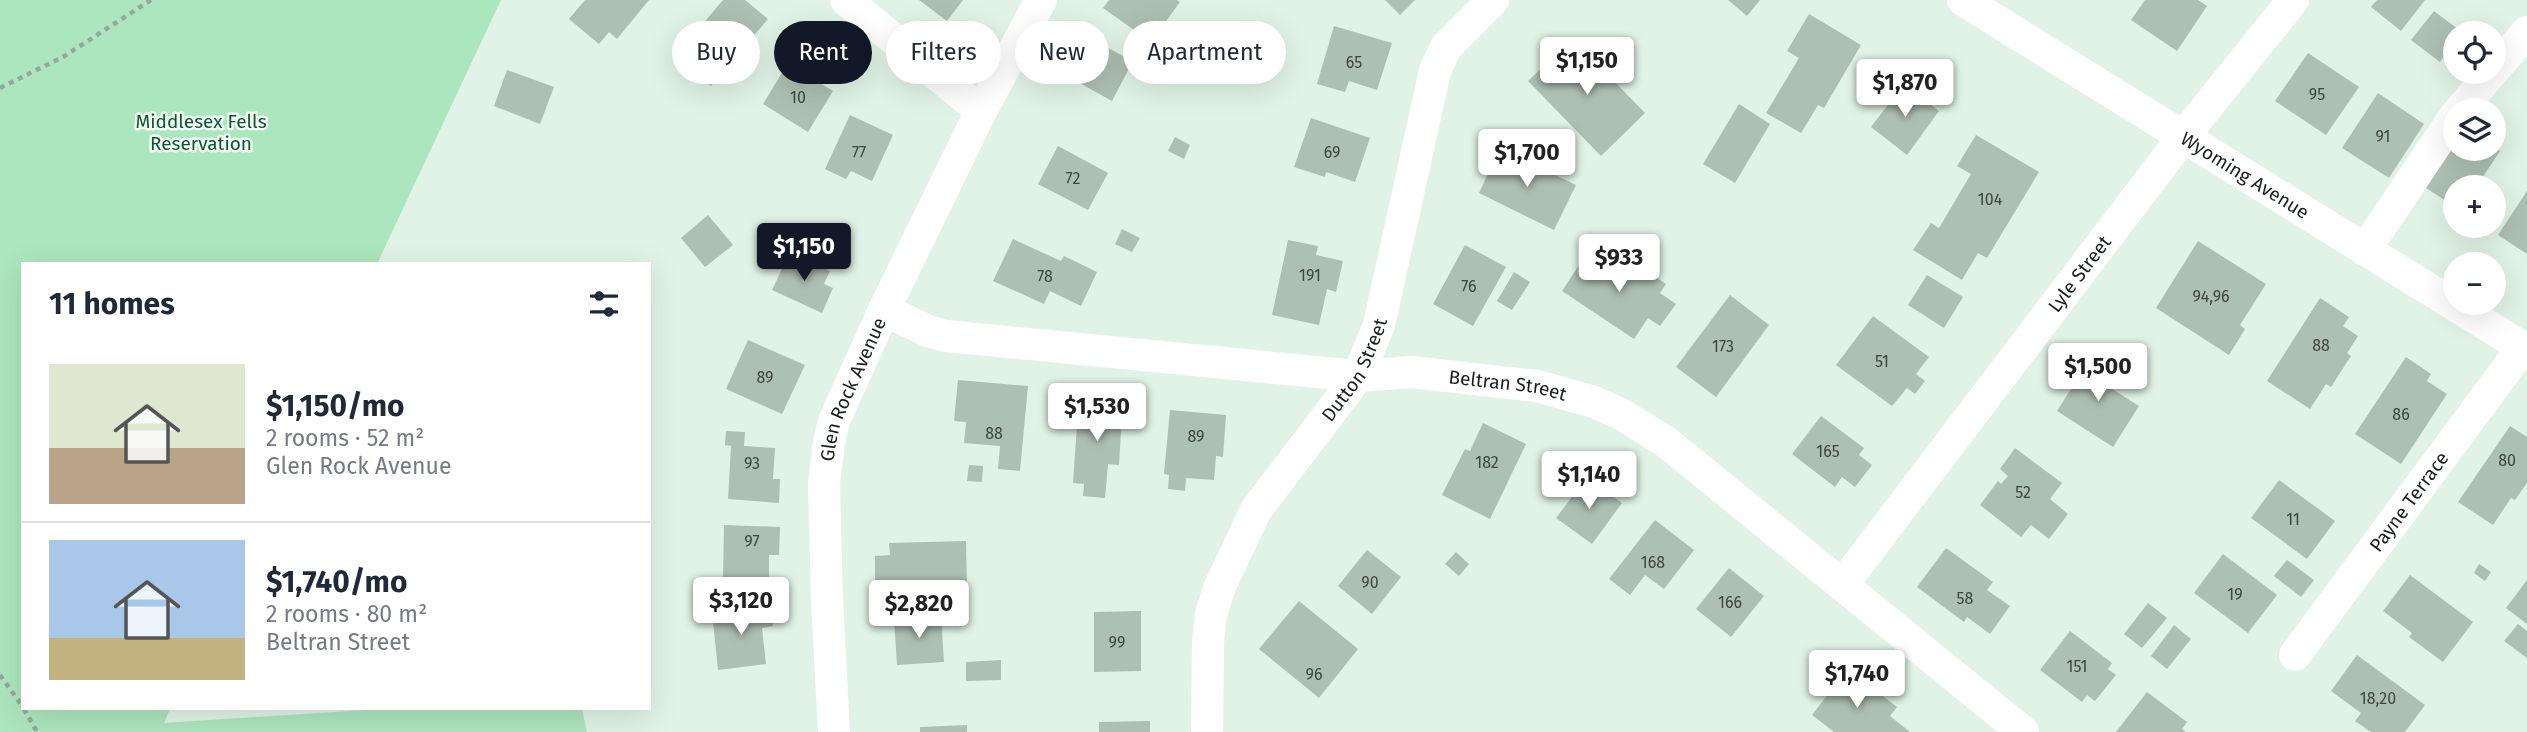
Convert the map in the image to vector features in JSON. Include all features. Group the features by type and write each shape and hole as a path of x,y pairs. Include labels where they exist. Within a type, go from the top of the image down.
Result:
{"street":[{"path":"846,0 981,111"},
{"name":"Glen Rock Avenue","path":"834,732 824,482 829,442 840,403 981,111 1041,0"},
{"name":"Dutton Street","path":"1207,732 1211,614 1229,563 1256,510 1358,376 1379,324 1435,71 1446,47 1493,0"},
{"name":"Wyoming Avenue","path":"1963,0 2525,349"},
{"name":"Lyle Street","path":"1843,584 2183,137 2293,0"},
{"path":"2506,56 2527,32"},
{"path":"2470,98 2482,84"},
{"path":"2365,250 2443,134"},
{"name":"Beltran Street","path":"884,310 920,328 946,336 1358,376 1411,372 1537,386 1594,402 1621,414 1666,442 2023,732"},
{"name":"Payne Terrace","path":"2295,655 2525,349"}],"path":[{"path":"0,88 63,57 151,0"},
{"path":"0,675 21,704"},
{"path":"26,710 37,732"}],"green space":[{"name":"Middlesex Fells Reservation","path":"0,0 501,0 378,262 21,262 21,710 170,710 164,723 365,710 582,710 587,732 0,732"}],"building":[{"path":"585,0 649,0 617,39 609,32 599,44 569,19"},
{"path":"723,0 745,0 768,19 760,28 760,21 705,21"},
{"path":"919,0 963,0 947,21"},
{"path":"1109,0 1180,2 1166,21 1123,22 1103,8"},
{"path":"1385,0 1415,0 1400,15"},
{"path":"1728,0 1760,0 1747,16"},
{"path":"2145,0 2198,0 2207,6 2177,51 2131,20"},
{"path":"2377,0 2425,0 2401,31 2371,7"},
{"path":"2434,11 2447,21 2443,21 2443,58 2440,62 2411,40"},
{"path":"1809,14 1861,45 1824,108 1818,105 1801,133 1766,113 1799,58 1787,51"},
{"path":"1334,26 1392,43 1377,90 1349,81 1345,92 1317,84"},
{"path":"1573,39 1645,113 1601,156 1528,81"},
{"path":"1109,48 1123,56 1123,80 1112,101 1081,84 1109,84"},
{"path":"2308,53 2359,87 2326,135 2275,101"},
{"path":"507,70 554,87 540,124 494,106"},
{"path":"775,84 822,84 833,91 808,132 763,104"},
{"path":"1904,84 1939,111 1907,155 1871,127"},
{"path":"2378,93 2424,124 2389,178 2342,148"},
{"path":"1739,104 1770,124 1735,183 1703,164"},
{"path":"850,115 893,135 872,181 851,171 846,179 825,169"},
{"path":"1311,118 1370,138 1355,182 1326,172 1325,177 1294,167"},
{"path":"1976,135 2039,172 1987,258 1978,253 1962,280 1913,250 1931,223 1939,228 1971,174 1957,166"},
{"path":"1175,137 1190,145 1184,159 1168,151"},
{"path":"1058,146 1108,173 1088,210 1038,184"},
{"path":"1500,148 1576,185 1554,230 1479,193"},
{"path":"2443,155 2443,161 2493,161 2484,175 2443,175 2443,199 2423,186"},
{"path":"2527,191 2527,254 2503,238 2506,238 2506,223"},
{"path":"708,215 733,245 705,267 681,238"},
{"path":"1122,229 1140,238 1132,252 1115,244"},
{"path":"1013,239 1061,261 1064,256 1097,272 1081,306 1050,291 1044,304 993,281"},
{"path":"1288,240 1318,246 1316,255 1343,261 1336,292 1327,289 1319,325 1272,315"},
{"path":"2198,241 2266,284 2240,325 2245,329 2229,355 2156,308"},
{"path":"1465,245 1506,267 1473,326 1433,304"},
{"path":"1591,247 1637,279 1644,269 1666,284 1660,293 1676,304 1660,326 1648,318 1634,339 1562,291"},
{"path":"790,252 830,271 824,284 833,288 822,313 772,290"},
{"path":"1514,272 1530,282 1512,310 1497,301"},
{"path":"1927,275 1963,297 1944,328 1908,305"},
{"path":"1730,295 1769,325 1716,397 1676,367"},
{"path":"2320,298 2349,317 2343,326 2358,336 2347,353 2351,356 2331,387 2326,384 2310,409 2267,381"},
{"path":"1873,316 1929,357 1916,374 1925,381 1915,394 1907,388 1892,406 1836,365"},
{"path":"748,340 805,365 782,414 726,389"},
{"path":"2093,354 2119,371 2109,387 2139,406 2113,447 2057,411"},
{"path":"2406,357 2431,374 2427,381 2447,394 2401,464 2355,434"},
{"path":"958,380 1028,386 1020,471 998,469 1000,446 964,443 966,422 954,421"},
{"path":"1079,396 1123,399 1119,465 1108,464 1105,498 1083,496 1084,484 1073,483"},
{"path":"1170,410 1226,415 1223,457 1216,456 1214,480 1186,478 1185,491 1168,489 1169,475 1164,474"},
{"path":"1821,416 1864,448 1859,455 1872,465 1855,487 1842,477 1835,487 1792,454"},
{"path":"1483,423 1526,444 1490,519 1442,495 1465,449 1470,451"},
{"path":"2510,426 2527,437 2527,483 2515,500 2511,498 2493,525 2458,502"},
{"path":"726,431 745,432 744,446 775,448 773,479 780,479 779,503 728,499 731,446 725,445"},
{"path":"2015,448 2062,483 2050,499 2068,514 2049,539 2031,525 2021,537 1980,505 1998,481 2001,484 2008,476 2000,469"},
{"path":"969,465 983,466 982,482 967,481"},
{"path":"1587,477 1622,503 1592,544 1556,518"},
{"path":"2279,480 2335,521 2307,559 2251,518"},
{"path":"1655,520 1694,550 1664,589 1645,575 1630,595 1609,579"},
{"path":"724,525 780,527 779,555 769,555 769,581 723,580"},
{"path":"966,541 967,589 891,592 890,581 875,581 875,556 890,555 889,543"},
{"path":"1946,548 1993,582 1987,590 2010,606 1990,634 1967,617 1964,622 1917,587"},
{"path":"1367,550 1401,577 1372,614 1338,586"},
{"path":"1456,552 1469,564 1459,576 1445,564"},
{"path":"2223,554 2277,595 2248,633 2194,593"},
{"path":"2287,560 2314,580 2301,597 2274,576"},
{"path":"2479,564 2491,572 2485,581 2474,573"},
{"path":"1729,568 1764,596 1731,637 1696,609"},
{"path":"2410,575 2473,622 2443,662 2409,637 2412,633 2383,611"},
{"path":"2527,580 2527,624 2506,608"},
{"path":"1299,601 1358,649 1319,698 1259,649"},
{"path":"2148,603 2167,618 2142,648 2124,634"},
{"path":"760,606 760,611 770,610 773,626 762,628 766,664 718,670 712,612"},
{"path":"1141,611 1141,671 1094,672 1094,612"},
{"path":"941,615 944,662 897,665 894,618"},
{"path":"2518,624 2527,631 2527,658 2504,641"},
{"path":"2174,625 2191,639 2167,669 2151,656"},
{"path":"2070,631 2112,663 2108,669 2116,675 2095,701 2087,695 2082,702 2040,670"},
{"path":"2357,655 2425,705 2405,732 2371,732 2355,721 2361,713 2331,691"},
{"path":"1001,660 1001,680 966,681 966,662"},
{"path":"1843,675 1867,694 1872,688 1897,707 1890,716 1910,732 1834,732 1812,715"},
{"path":"2147,692 2187,722 2182,729 2186,732 2116,732"},
{"path":"1150,721 1150,732 1099,732 1099,722"},
{"path":"967,725 967,732 920,732 920,727"}]}
